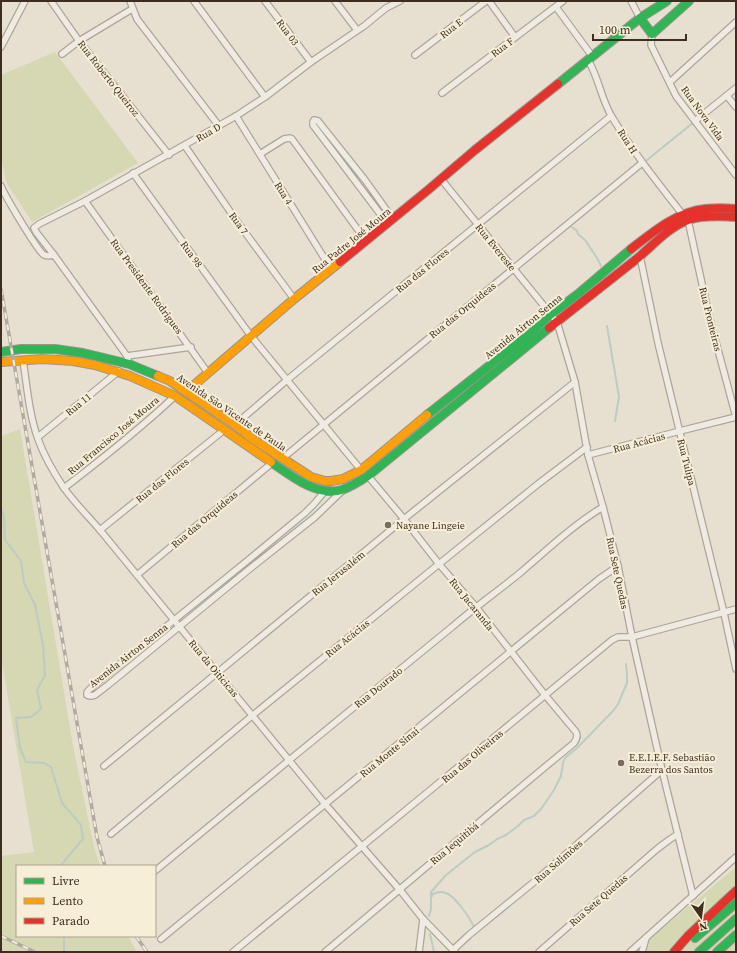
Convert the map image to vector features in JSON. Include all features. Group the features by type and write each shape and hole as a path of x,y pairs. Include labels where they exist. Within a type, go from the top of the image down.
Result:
{"main road":[{"path":"590,58 640,18 668,1"},
{"path":"652,34 689,1"},
{"name":"Rua Nova Vida","path":"640,18 652,34"},
{"name":"Rua Padre José Moura","path":"186,392 294,299 475,150 590,58"},
{"name":"Avenida Airton Senna","path":"530,338 550,315 578,294 624,254 666,223 686,217 704,209 736,209"},
{"name":"Avenida Airton Senna","path":"331,482 347,478 361,470 442,402 530,338 557,322 640,256 686,217 736,217"},
{"name":"Avenida Airton Senna","path":"325,491 338,491 344,489 368,476 517,348"},
{"name":"Avenida São Vicente de Paula","path":"1,352 21,349 55,350 128,360 170,381 235,425 272,463 305,484 325,491"},
{"name":"Avenida São Vicente de Paula","path":"1,362 23,360 83,362 118,371 162,389 224,430 282,458 311,477 331,482"},
{"path":"674,952 688,936 736,891"},
{"path":"680,952 736,903"},
{"path":"699,952 736,919"},
{"path":"717,952 736,935"}],"street":[{"path":"1,47 4,37 25,1"},
{"name":"Rua Roberto Queiroz","path":"51,1 79,40 169,154"},
{"path":"130,1 137,19 219,126"},
{"path":"194,1 265,97"},
{"name":"Rua 03","path":"265,1 311,62"},
{"path":"335,1 357,30"},
{"name":"Rua D","path":"54,255 34,228 39,224 85,201 236,116 265,97 386,8 400,1"},
{"name":"Rua E","path":"415,55 488,1 515,37"},
{"name":"Rua F","path":"442,94 563,1"},
{"path":"631,1 640,18"},
{"name":"Rua H","path":"556,7 590,58 611,116 642,163 686,217"},
{"path":"62,54 79,40 132,8"},
{"path":"670,82 736,22"},
{"name":"Rua Nova Vida","path":"652,34 651,45 676,96 736,175"},
{"path":"695,121 736,88"},
{"path":"726,96 736,107"},
{"name":"Rua 4","path":"236,116 332,269"},
{"name":"Rua das Flores","path":"235,425 287,380 611,116"},
{"path":"314,120 318,122 337,144 365,180 390,221 358,184 331,149 313,125 312,122 314,120"},
{"path":"260,154 286,138 290,138 294,141 366,241"},
{"path":"331,149 337,144"},
{"name":"Rua 7","path":"184,146 294,299"},
{"name":"Rua das Orquídeas","path":"282,458 642,163"},
{"name":"Rua 98","path":"133,173 251,336"},
{"name":"Rua Evereste","path":"441,179 514,268 550,315"},
{"path":"358,184 365,180"},
{"path":"1,186 41,251 45,255 54,255 128,360 191,347"},
{"name":"Rua Presidente Rodrigues","path":"85,201 208,372"},
{"name":"Rua Fronteiras","path":"686,217 710,320 736,417"},
{"name":"Rua Tulipa","path":"640,256 658,343 724,612 736,669"},
{"name":"Rua Sete Quedas","path":"550,315 557,322 576,382 588,455 618,566 632,637 662,770 693,896"},
{"path":"251,336 361,470"},
{"name":"Rua da Oiticicas","path":"23,360 29,401 38,437 46,457 64,488 325,804 400,890 423,919 454,951"},
{"name":"Rua 11","path":"38,437 118,371"},
{"name":"Rua Jerusalém","path":"104,766 404,519 576,382"},
{"name":"Rua Francisco José Moura","path":"64,488 160,410 174,396"},
{"name":"Rua Acácias","path":"588,455 736,417"},
{"name":"Rua das Flores","path":"100,530 224,430"},
{"name":"Rua Acácias","path":"111,834 253,715 538,484 587,447"},
{"name":"Rua das Orquídeas","path":"137,575 272,463"},
{"name":"Rua Jacaranda","path":"368,476 476,607 576,732"},
{"name":"Avenida Airton Senna","path":"325,491 314,504 247,561 94,685 87,692 87,695 95,695 108,685 315,517 344,489"},
{"name":"Rua Dourado","path":"156,870 476,607 519,574 558,540 603,507"},
{"path":"247,561 252,567"},
{"name":"Rua Monte Sinai","path":"161,939 510,651 599,579 618,566"},
{"name":"Rua das Oliveiras","path":"233,952 612,640 618,637 632,637 736,609"},
{"name":"Rua Jequitibá","path":"324,952 574,743 577,738 576,732"},
{"name":"Rua Solimões","path":"454,951 470,935 534,882 662,770"},
{"name":"Rua Sete Quedas","path":"539,952 657,849 678,834"},
{"path":"630,952 736,858"},
{"path":"419,952 423,919"},
{"path":"642,952 646,938"}],"green space":[{"path":"55,52 138,163 32,222 6,182 1,156 1,75"},
{"path":"20,429 73,746 94,847 100,865 16,865 16,937 129,937 137,952 1,952 1,856 34,852 1,656 1,436"},
{"path":"736,867 736,952 634,952"}],"waterway":[{"path":"647,160 694,122"},
{"path":"572,227 585,240 601,266"},
{"path":"607,326 619,397 615,421"},
{"path":"1,509 4,516 5,540 21,561 24,583 35,605 43,645 45,675 37,690 41,709 31,717 16,718 20,748 26,762 44,763 51,767 62,803 81,825 83,839 61,865"},
{"path":"429,916 431,909 431,892 446,875 475,852 506,835 524,820 534,816 541,809 554,790 561,776 565,758 577,748 618,704 627,683 626,664"},
{"path":"432,896 433,894 439,892 444,892 450,895 462,908 474,927"},
{"path":"430,934 434,952"},
{"path":"64,937 64,952"}],"railway":[{"path":"1,289 97,837 105,865"},
{"path":"1,936 35,952"},
{"path":"137,937 147,952"}],"traffic: fast":[{"path":"558,84 640,18 667,1"},
{"path":"640,18 652,34 689,1"},
{"path":"427,415 528,335 550,315 578,294 631,249"},
{"path":"271,462 294,478 319,490 337,491 349,487 368,476 549,328"},
{"path":"1,352 21,349 55,349 83,353 129,364 158,376"},
{"path":"695,938 736,903"},
{"path":"699,952 736,919"},
{"path":"717,952 736,935"}],"traffic: slow":[{"path":"186,392 294,299 340,262"},
{"path":"1,362 42,359 73,361 95,365 130,376 175,396 271,462"},
{"path":"158,376 170,381 253,439 311,477 325,481 343,479 361,470 427,415"}],"traffic: jam":[{"path":"340,262 475,150 558,84"},
{"path":"631,249 665,224 684,214 705,209 736,209"},
{"path":"549,328 639,257 674,227 688,220 699,217 736,217"},
{"path":"674,952 688,936 736,891"}],"place":[{"name":"Nayane Lingeie","path":"388,525"},
{"name":"E.E.I.E.F. Sebastião Bezerra dos Santos","path":"621,763"}]}
